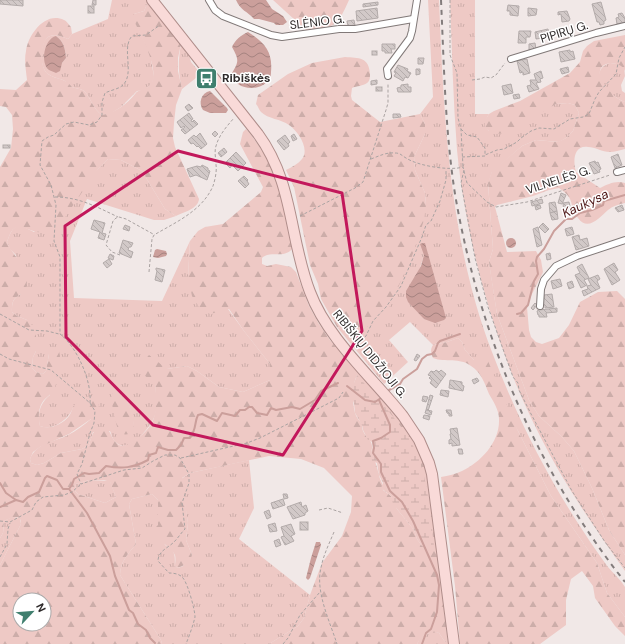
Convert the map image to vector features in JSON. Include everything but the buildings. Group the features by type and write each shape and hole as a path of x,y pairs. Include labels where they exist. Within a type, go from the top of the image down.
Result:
{"main road":[{"name":"RIBIŠKIŲ DIDŽIOJI G.","path":"152,0 265,143 273,158 283,184 310,293 323,318 346,348 392,401 412,427 421,443 429,464 435,492 454,644"}],"street":[{"name":"SLĖNIO G.","path":"209,0 215,10 223,16 271,35 282,37 339,29 355,29 414,19"},
{"path":"388,76 387,69 410,38 417,0"},
{"name":"PIPIRŲ G.","path":"511,59 589,35 625,26"},
{"path":"616,172 625,170"},
{"path":"540,306 541,289 544,280 556,266 576,256 625,240"}],"path":[{"path":"450,0 450,55 457,73 458,118 461,129 464,170 461,183 475,258 488,307 493,317 504,354 513,377 518,382 519,390 530,412 572,491 605,542 625,568"},
{"path":"60,334 60,257 54,242 56,219 55,197 51,184 40,164 42,141 48,136 54,135 66,124 74,122 89,125 97,122 102,115 102,102 105,93 123,85 126,80 127,49 129,38 132,36 146,35 168,20"},
{"path":"462,157 485,156 497,150 504,149 517,142 528,132 539,128 554,129 570,119 583,117 589,114 599,92 616,74 619,58 625,47"},
{"path":"472,80 484,77 491,78 496,75 505,63 511,59"},
{"path":"292,219 310,212 355,188 363,182 388,103 388,76"},
{"path":"149,272 152,239 154,235 186,217 199,206 207,196 213,185 216,167 216,147 221,134 234,117 241,112"},
{"path":"461,129 467,135 476,137 485,148 485,156"},
{"path":"371,159 387,153 396,153 418,163 446,169 457,169 463,167"},
{"path":"346,348 359,342 366,336 373,321 386,307 401,286 426,225 431,220 437,207 446,180 446,169"},
{"name":"VILNELĖS G.","path":"464,170 467,182 487,202 496,207 527,202 616,172"},
{"path":"55,197 83,200 126,219 154,235"},
{"path":"119,217 113,221 106,243 109,250 120,255"},
{"path":"0,314 29,330 47,331 60,334 67,339 83,367 91,396 90,403"},
{"path":"0,354 9,359 51,370 90,403 95,411 94,423 82,464 77,474 82,484"},
{"path":"180,458 247,443 260,438 339,398 343,392"},
{"path":"0,521 10,522 32,510 36,502 43,497 64,495 72,492 82,484 124,470 142,468 153,460 165,455 175,455 180,458 189,474 189,483 182,503 185,529 173,543 163,550 158,558 158,562 169,573 174,573 183,578 189,589 195,612 186,644"},
{"path":"319,510 331,508 344,513"},
{"path":"0,557 6,544 10,522"},
{"path":"334,532 320,569 321,591 337,644"},
{"path":"283,644 288,638 300,615 321,591"}],"highlighted area":[{"path":"178,151 342,193 362,331 283,455 153,425 66,337 65,226"}],"green space":[{"path":"112,0 146,0 148,2 144,11 134,14 136,24 150,53 154,77 152,84 144,90 137,91 121,107 110,114 102,115 96,110 84,91 72,87 45,71 42,60 42,48 46,39 52,35 62,37 68,39 72,34 108,19","holes":["56,36 64,46 66,54 66,58 62,63"]},
{"path":"273,0 349,0 338,21 334,24 329,27 307,31"},
{"path":"428,0 439,0 443,89 451,179 466,266 478,310 500,374 539,457 586,536 608,567 625,587 625,617 607,593 597,563 551,496 518,431 479,360 474,360 465,350 462,342 458,338 433,345 410,322 389,340 408,362 384,384 337,327 349,331 426,205 425,193 415,170 414,157 425,134 425,124 420,114 433,97","holes":["424,255 424,319 407,291 419,271"]},
{"path":"450,0 475,0 475,114 489,114 486,127 489,131 556,104 568,103 575,105 579,113 573,131 566,138 559,142 536,140 522,146 492,172 488,184 493,249 489,262 497,314 529,400 539,416 562,437 574,451 592,488 609,530 625,555 625,571 591,522 549,454 524,404 497,334 476,259 461,186 457,150"},
{"path":"148,2 181,44 178,58 178,71 182,89 176,105 173,138 175,147 199,199 193,208 176,216 165,209 142,171 121,160 108,159 98,169 59,226 49,231 35,232 20,226 11,232 7,242 10,249 25,270 27,276 25,291 13,301 12,312 27,320 36,329 36,351 33,357 32,368 36,372 43,374 46,371 49,354 56,349 59,351 60,356 54,390 45,399 40,408 40,426 52,427 60,424 69,416 75,404 86,397 96,397 99,406 91,419 69,434 40,447 33,452 30,459 31,463 37,465 44,463 61,453 82,449 89,445 94,431 99,428 107,428 115,442 121,446 129,444 142,435 152,423 156,410 155,384 144,375 143,362 149,355 167,369 187,366 197,371 219,387 243,392 270,380 270,364 229,309 210,314 200,308 192,296 188,277 190,241 198,231 205,227 223,224 261,192 263,187 240,144 243,132 246,129 265,155 275,177 285,213 292,249 285,254 265,256 262,258 262,264 267,266 276,264 291,267 296,272 309,306 319,324 330,340 400,418 413,438 425,467 428,478 448,642 445,642 439,633 432,633 426,635 417,644 269,644 298,626 304,618 310,595 322,563 342,536 351,512 352,496 324,468 301,459 269,456 190,473 182,478 188,523 186,540 192,555 187,563 178,568 175,566 174,553 151,532 158,525 158,500 152,494 132,499 129,504 136,544 123,562 120,575 161,640 162,644 0,644 0,565 21,524 21,521 20,518 15,517 4,521 3,533 0,538 0,167 11,148 13,129 12,115 6,107 0,106 0,89 16,90 27,80 25,54 30,38 44,22 57,18 67,22 71,27 72,34 68,39 55,35 50,36 44,43 42,60 45,71 50,75 66,81 72,87 84,91 96,110 102,115 120,108 137,92 151,85 152,82 153,67 151,59 133,18 134,14 144,11","holes":["357,375 422,546 417,539 414,530 397,509 391,496 383,490 383,485 371,452 372,445 363,431 362,424 355,413 353,394","89,480 104,480 110,482 116,497 105,503 78,494 75,491 76,484"]},
{"path":"625,35 625,71 617,64 611,63 602,67 600,72 602,80 613,95 625,102 625,149 610,152 591,147 583,147 577,151 574,164 576,172 600,188 615,182 625,183 625,203 612,207 594,222 586,224 582,222 575,214 568,196 559,188 497,205 495,207 507,252 536,251 541,260 543,272 527,307 529,330 531,337 536,342 542,344 559,338 569,325 580,302 598,292 617,291 625,299 625,555 609,530 592,488 574,451 562,437 539,416 529,400 497,314 489,262 493,249 488,183 492,171 522,146 536,140 558,142 566,138 573,131 579,113 575,105 568,103 556,104 507,133 496,134 489,131 485,127 485,120 489,114 494,111 520,101 570,73 580,62 583,51 594,41"},
{"path":"181,44 189,55 191,62 201,74 182,89 179,66"},
{"path":"345,57 359,58 368,64 369,68 370,76 368,82 364,85 352,88 352,100 380,122 420,114 425,124 425,134 414,157 415,170 425,193 426,205 424,220 412,256 388,310 377,322 359,331 349,331 337,327 321,299 318,284 310,265 294,187 286,170 297,164 302,159 305,150 302,140 296,131 289,125 264,114 260,111 256,104 258,95 288,74 312,63"},
{"path":"610,63 618,64 624,67 625,76 621,85 622,91 625,93 625,102 613,95 603,84 600,78 600,72 603,67"},
{"path":"108,159 121,160 142,171 165,209 176,216 164,220 154,220 87,199 70,241 74,298 162,301 190,241 188,277 228,309 270,364 270,380 243,392 219,387 197,371 187,366 167,369 155,384 155,415 150,425 135,441 129,445 123,446 115,441 110,431 93,432 89,445 82,449 61,453 44,463 37,465 31,463 30,459 36,449 71,433 91,419 73,408 68,417 55,426 40,426 40,409 50,395 49,354 46,371 43,374 36,372 32,368 33,357 36,351 27,320 12,312 13,302 21,294 16,255 10,249 7,242 10,234 17,226 20,225 34,232","holes":["117,389 121,391 129,405 134,427"]},
{"path":"458,338 462,342 465,350 474,360 479,360 483,357 488,361 518,431 551,496 597,563 607,593 625,617 625,636 615,626 595,598 593,586 582,571 571,579 566,600 566,625 540,644 460,644 455,586 441,477 462,471 482,457 493,443 496,436 499,416 484,382 474,369 467,363 433,358 431,348 433,345"},
{"path":"357,375 393,416 409,438 420,462 426,483 434,547 430,551 422,546 417,539 414,530 393,504 391,496 381,488 383,483 379,475 377,463 372,461 372,442 368,440 363,430 362,425 355,413 354,403 346,387 354,383"},
{"path":"117,389 127,400 133,417 134,427 128,434 122,434 116,424 112,397 113,390"},
{"path":"249,460 254,508 239,539 310,595 304,618 298,626 269,644 162,644 161,640 120,575 123,562 136,544 129,504 132,499 152,494 158,500 158,525 165,545 174,553 175,566 178,568 183,566 192,555 186,540 188,523 181,479 190,473"},
{"path":"89,480 110,481 116,497 105,503 78,494 75,491 76,484"},
{"path":"12,517 20,518 21,524 0,565 0,538 3,533 4,521"},
{"path":"433,631 439,633 445,642 448,642 448,644 417,644 420,638"}],"water":[{"path":"236,0 266,0 272,9 283,16 287,22 283,25 276,25 274,23 254,19 242,9"},
{"path":"248,32 259,40 266,48 269,53 271,65 271,73 268,81 262,86 251,88 241,86 236,83 232,73 236,66 237,60 232,47 238,38"},
{"path":"56,36 64,46 66,58 62,63 60,71 56,73 46,67 44,57 46,46 52,38"},
{"path":"210,91 227,108 228,110 226,113 210,113 203,110 201,107 201,99 204,94"},
{"path":"511,238 516,243 511,248 506,243"},
{"path":"425,243 446,318 435,323 424,319 408,302 406,297 406,291 421,266 424,255 420,244"},
{"path":"155,250 166,251 166,256 158,258 153,257"},
{"path":"316,542 320,542 321,545 308,580 306,578"}],"waterway":[{"name":"Kaukysa","path":"517,314 521,313 528,305 534,281 538,274 536,261 537,257 544,249 554,231 566,219 572,219 580,213 603,205 604,201 625,195"},
{"name":"Kaukysa","path":"389,390 400,384 403,379 417,369 422,359 427,355 432,354 440,341 460,334"},
{"name":"Kaukysa","path":"0,507 16,500 23,502 28,497 39,492 47,476 57,480 63,489 69,489 74,479 84,473 99,473 106,466 122,468 137,465 148,460 149,455 156,453 158,447 168,450 176,450 181,445 184,438 190,438 194,431 198,415 202,414 217,421 222,413 235,416 240,410 245,410 249,407 252,407 257,413 267,415 271,408 276,410 292,407 300,409 315,400 321,391 338,383"},
{"name":"Kaukysa","path":"347,386 365,400 375,402 381,398"},
{"path":"379,400 390,425 390,432 373,441 373,453 381,464 381,472 390,491 402,502 413,521 437,575 439,585 437,612 431,629 426,633 422,644"},
{"path":"0,483 6,493 16,500"},
{"path":"69,489 87,513 110,556 115,576 129,610 133,613 138,624 146,630 150,638 155,643"}],"railway":[{"path":"441,0 445,97 455,194 479,298 496,349 516,399 538,447 564,494 593,539 625,582"}],"place":[{"name":"Ribiškės","path":"206,78"}]}
